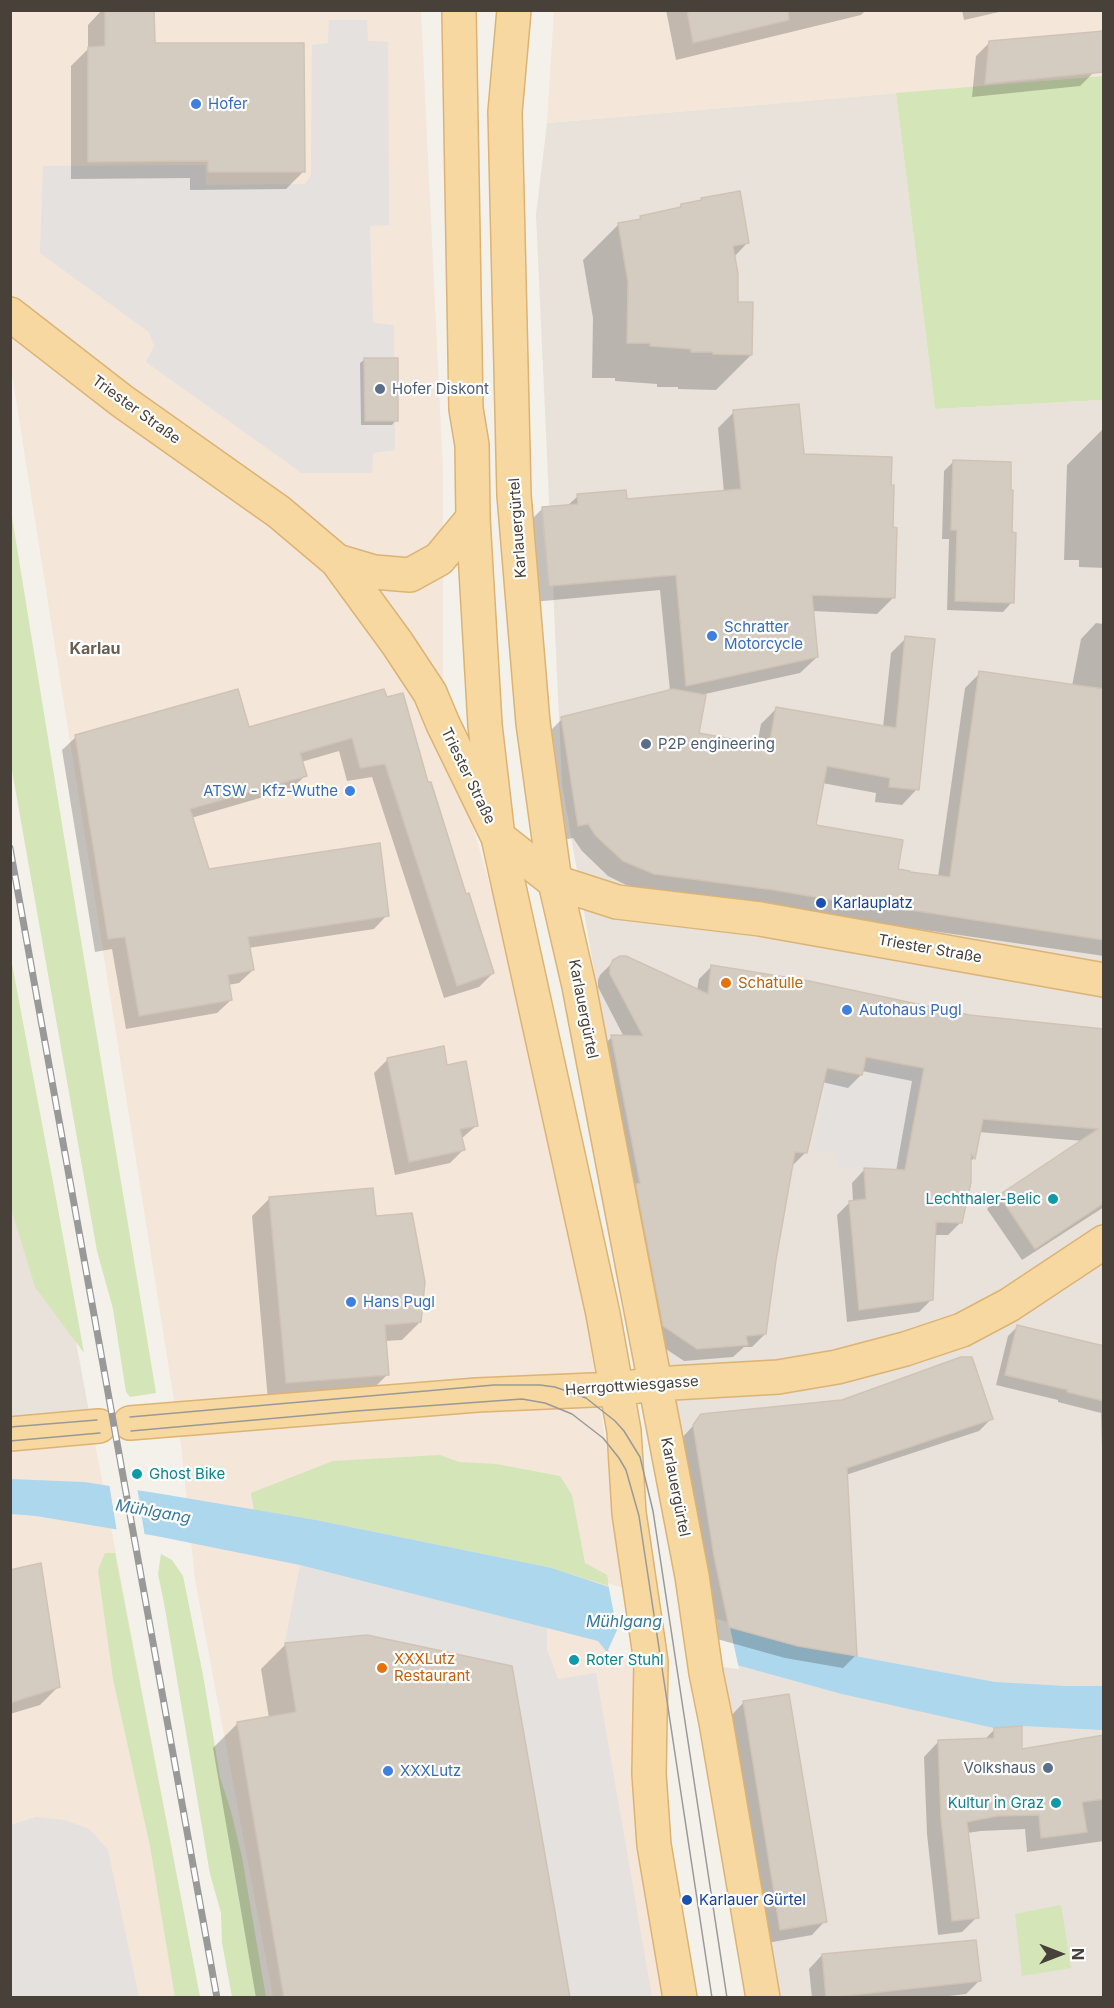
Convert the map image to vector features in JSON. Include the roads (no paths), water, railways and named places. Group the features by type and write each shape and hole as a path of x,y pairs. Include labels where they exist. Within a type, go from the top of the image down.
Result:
{"main road":[{"path":"459,10 466,409 472,445 473,518 485,725 498,837 603,1314 624,1431 629,1514 651,1662 649,1774 654,1845 680,1998"},
{"name":"Karlauergürtel","path":"514,10 505,112 514,495 533,723 555,882 579,986 696,1602 706,1673 763,1998"},
{"name":"Triester Straße","path":"10,314 122,401 279,512 337,561 397,643 430,693 498,837 555,882 617,902 760,919 1104,980"},
{"path":"337,561 374,572 410,575 440,559 473,518"},
{"name":"Herrgottwiesgasse","path":"10,1434 477,1395 616,1389 655,1384 778,1377 837,1367 962,1330 1009,1305 1104,1242"}],"water":[{"name":"Mühlgang","path":"10,1479 84,1482 162,1494 316,1520 552,1568 729,1627 789,1644 995,1682 1103,1686 1103,1730 1022,1726 994,1728 842,1694 737,1665 606,1651 598,1641 300,1565 156,1536 11,1514"}],"tram line":[{"path":"130,1417 494,1385 540,1385 555,1387 586,1398 615,1421 640,1457 653,1511 727,1998"},
{"path":"131,1431 522,1399 545,1403 572,1414 603,1438 626,1470 639,1516 712,1998"},
{"path":"10,1427 97,1420"},
{"path":"10,1441 100,1433"}],"railway":[{"path":"10,848 217,1998"}],"place":[{"name":"Hofer","path":"196,104"},
{"name":"Hofer Diskont","path":"380,389"},
{"name":"Schratter Motorcycle","path":"712,636"},
{"name":"P2P engineering","path":"646,744"},
{"name":"ATSW - Kfz-Wuthe","path":"350,791"},
{"name":"Karlauplatz","path":"821,903"},
{"name":"Schatulle","path":"726,983"},
{"name":"Autohaus Pugl","path":"847,1010"},
{"name":"Lechthaler-Belic","path":"1053,1199"},
{"name":"Hans Pugl","path":"351,1302"},
{"name":"Ghost Bike","path":"137,1474"},
{"name":"Roter Stuhl","path":"574,1660"},
{"name":"XXXLutz Restaurant","path":"382,1668"},
{"name":"Volkshaus","path":"1048,1768"},
{"name":"XXXLutz","path":"388,1771"},
{"name":"Kultur in Graz","path":"1056,1803"},
{"name":"Karlauer Gürtel","path":"687,1900"}],"district":[{"name":"Karlau","path":"95,649"}]}
